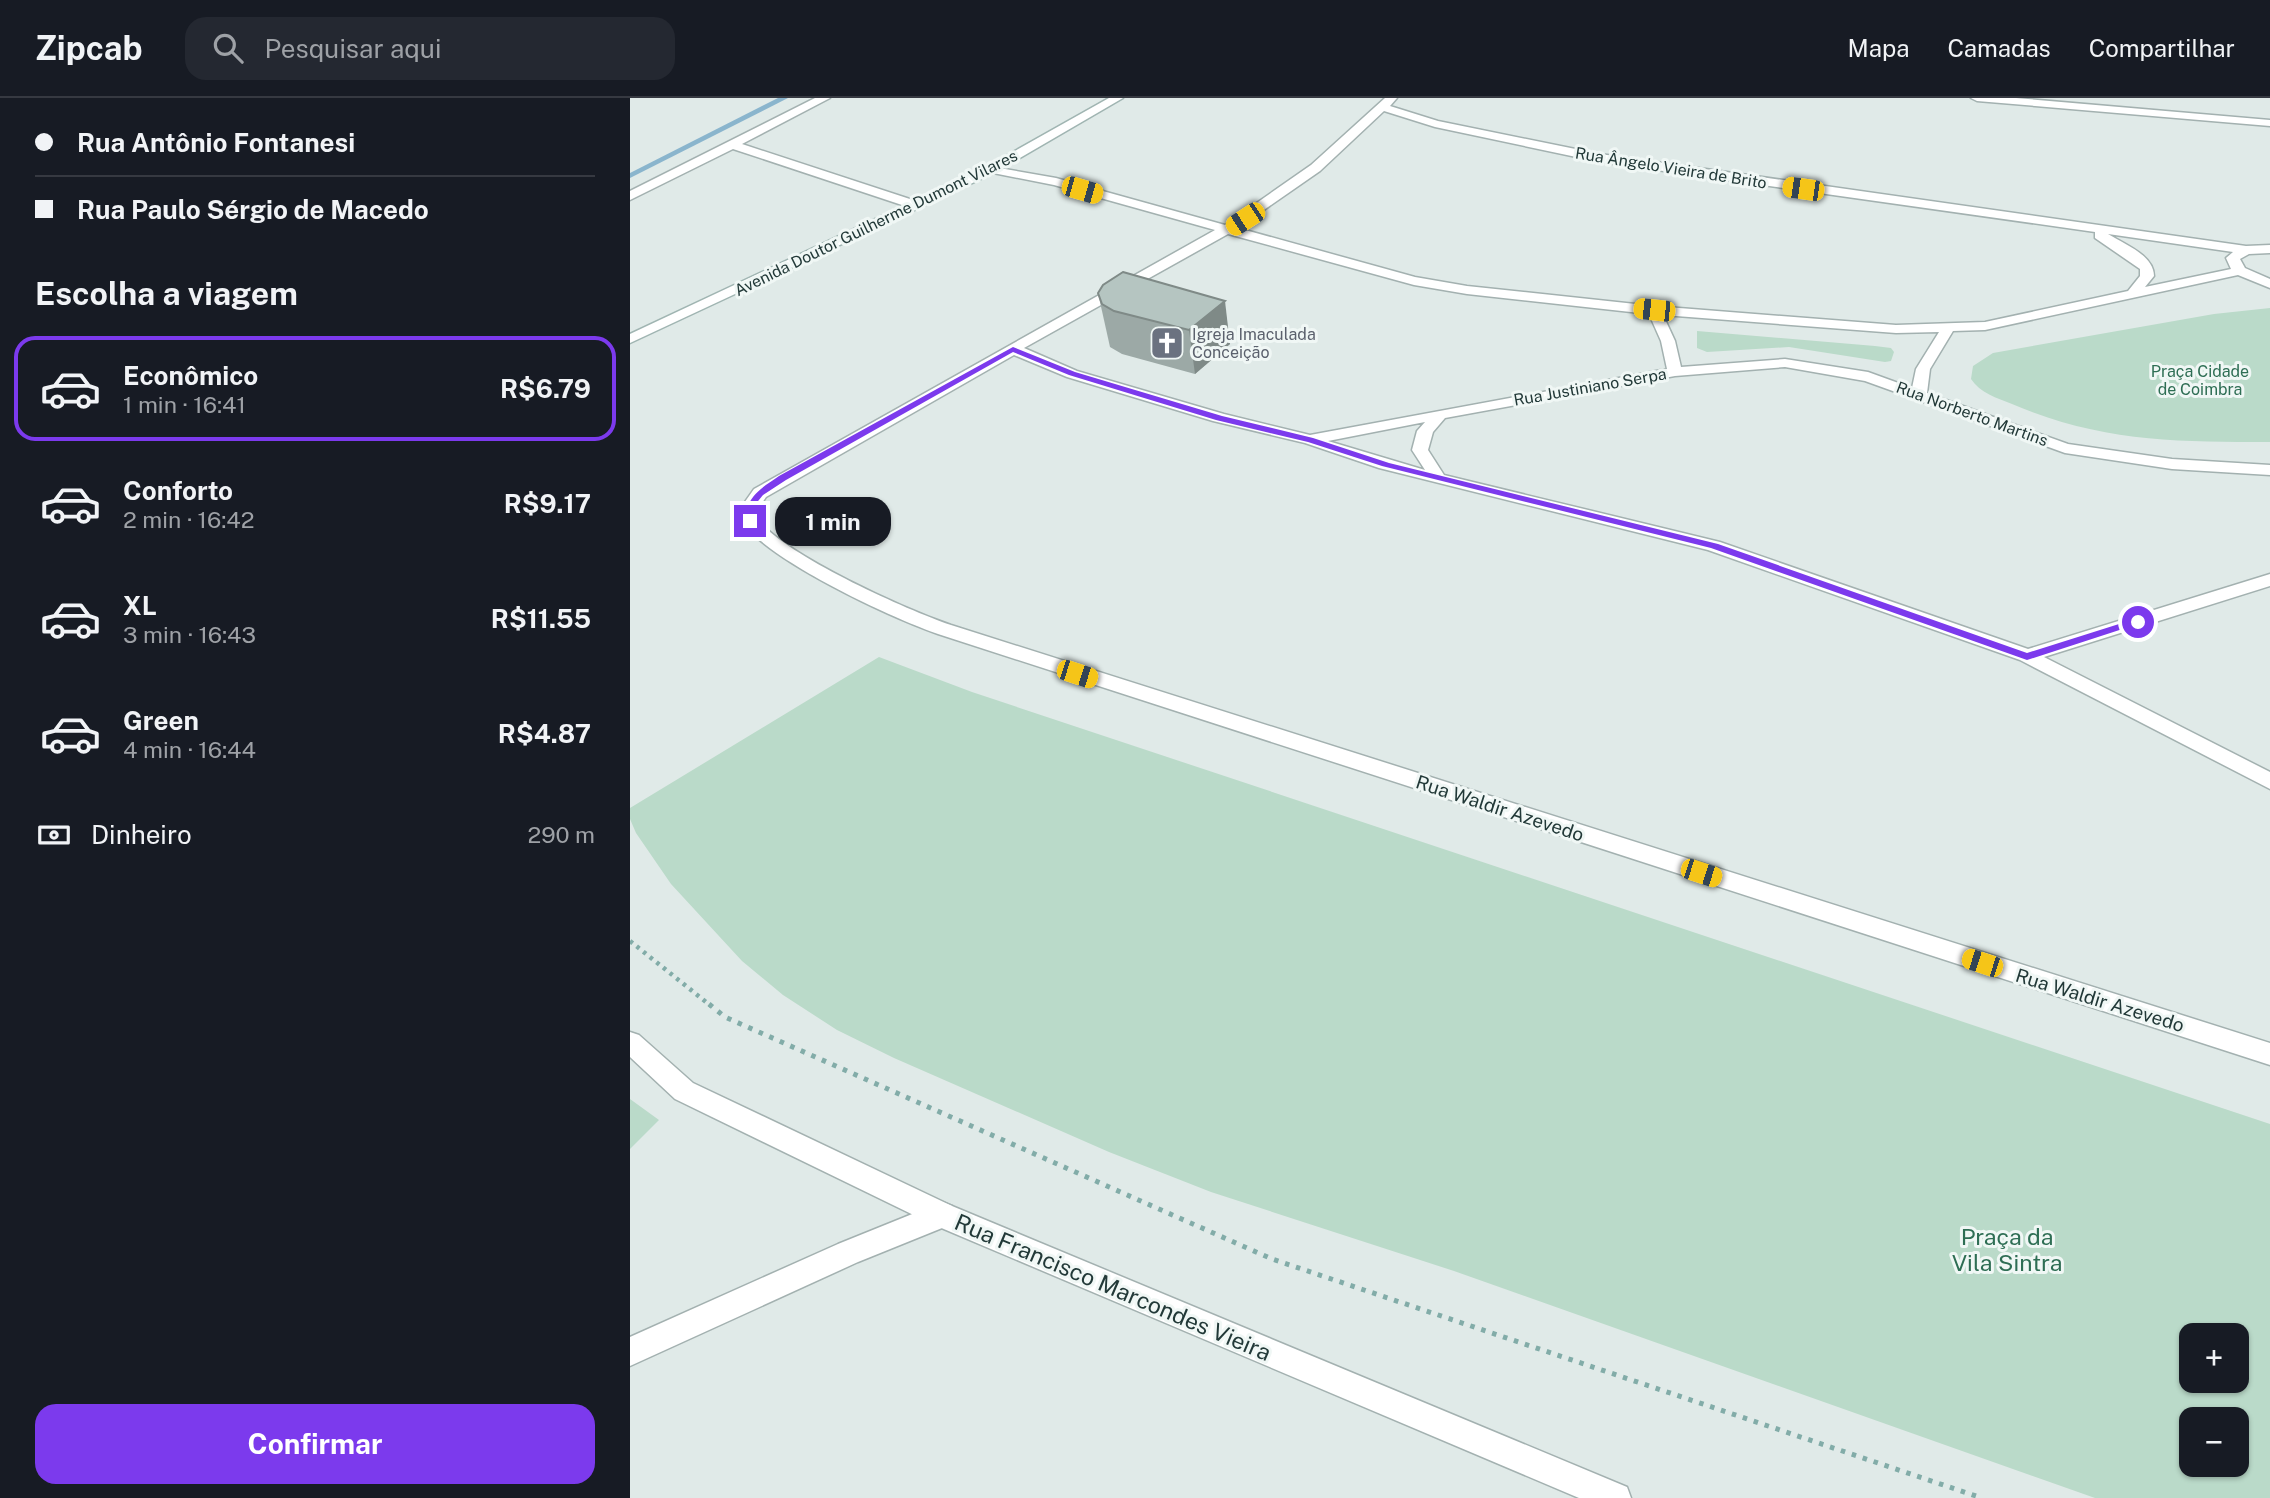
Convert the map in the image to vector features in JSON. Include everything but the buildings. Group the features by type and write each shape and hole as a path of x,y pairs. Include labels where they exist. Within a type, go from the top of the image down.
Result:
{"street":[{"path":"630,197 824,98"},
{"name":"Avenida Doutor Guilherme Dumont Vilares","path":"630,339 992,169 1117,98"},
{"path":"1977,98 2270,123"},
{"path":"1013,349 1174,257 1227,231 1299,184 1386,102"},
{"name":"Rua Ângelo Vieira de Brito","path":"1386,102 1435,124 1600,158 2089,229 2246,250 2270,249"},
{"path":"733,145 915,205"},
{"path":"992,169 1056,182 1414,281 1467,290 1654,310 1896,329 1947,330 1984,327 2239,271 2270,284"},
{"name":"Rua Ângelo Vieira de Brito","path":"2089,229 2126,250 2147,268 2147,276 2133,294"},
{"path":"2239,271 2233,258 2246,250"},
{"name":"Rua Justiniano Serpa","path":"1310,440 1675,372 1668,341 1654,310"},
{"path":"1919,394 1923,369 1947,330"},
{"path":"1013,349 1099,382 1219,418 1310,440 1438,478 1714,546 2027,656 2270,781"},
{"name":"Rua Waldir Azevedo","path":"1013,349 782,478 760,493 750,505 750,521 754,528 775,544 895,610 1012,653 2270,1054"},
{"name":"Rua Norberto Martins","path":"1675,372 1785,363 1868,376 2065,448 2172,464 2270,470"},
{"path":"1438,478 1420,450 1426,431 1440,414"},
{"path":"2027,656 2270,580"},
{"name":"Rua Francisco Marcondes Vieira","path":"630,1042 684,1091 942,1215 1616,1498"},
{"path":"630,1352 848,1253 942,1215"}],"path":[{"path":"630,941 725,1017 1272,1259 1963,1495 1982,1498"}],"green space":[{"name":"Praça Cidade de Coimbra","path":"2270,308 2270,442 2171,440 2108,433 2045,417 2001,400 1984,391 1971,379 1973,366 1993,353 2214,314"},
{"path":"1697,331 1875,346 1891,348 1894,352 1891,361 1885,362 1789,347 1707,352 1697,348"},
{"name":"Praça da Vila Sintra","path":"879,657 972,692 2270,1124 2270,1498 2095,1498 1454,1271 1211,1192 1109,1152 894,1058 837,1030 783,995 742,961 671,884 636,833 630,819 630,808"},
{"path":"630,1099 659,1120 630,1149"}],"waterway":[{"path":"630,176 784,98"}],"place":[{"name":"Igreja Imaculada Conceição","path":"1167,343"}],"route":[{"path":"750,521 750,505 760,493 782,478 1013,349 1072,374 1219,418 1310,440 1385,465 1714,546 2027,656 2138,622"}]}
